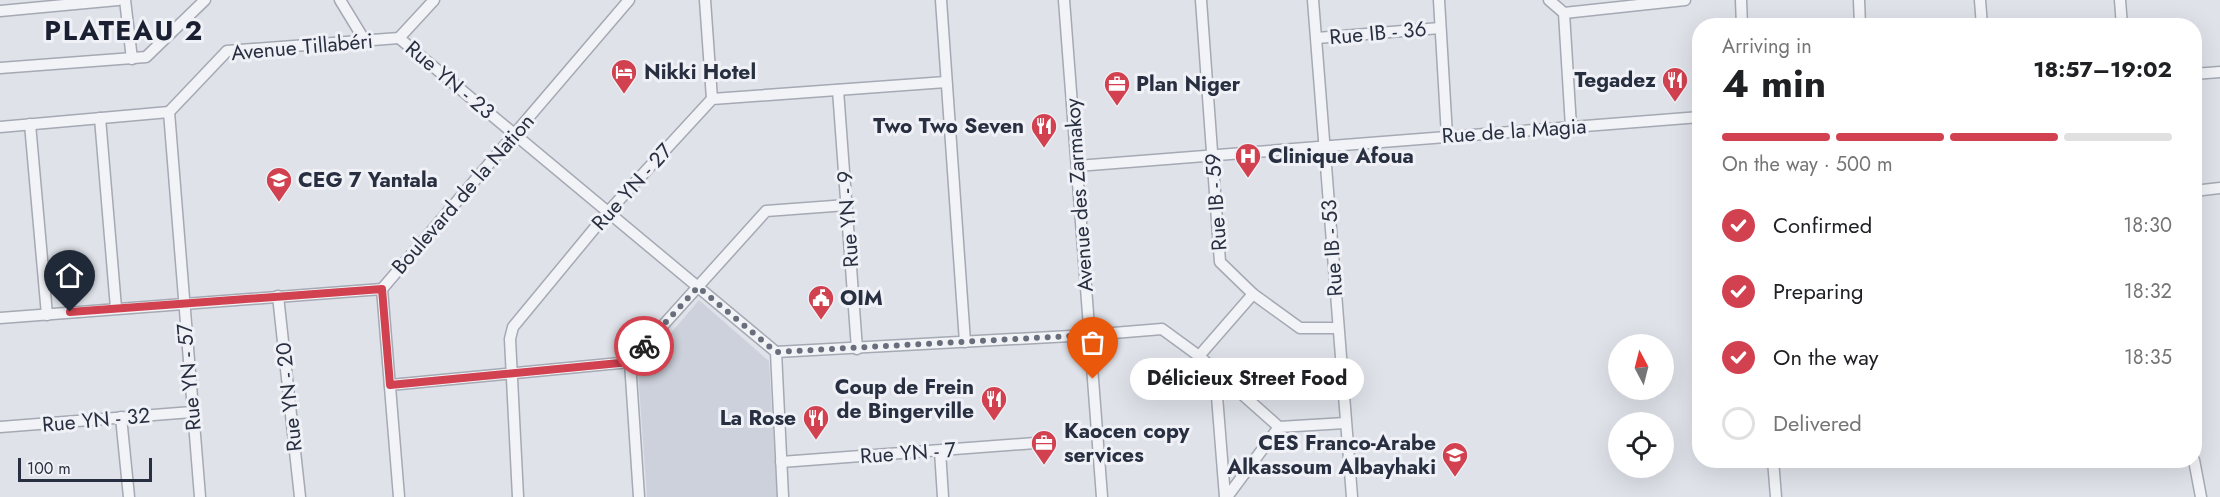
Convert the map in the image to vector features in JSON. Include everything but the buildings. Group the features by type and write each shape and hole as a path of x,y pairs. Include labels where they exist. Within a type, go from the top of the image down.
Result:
{"street":[{"path":"0,11 25,5 118,0"},
{"path":"125,0 132,59"},
{"path":"0,68 132,59 152,54 205,0"},
{"path":"340,0 365,41"},
{"name":"Boulevard de la Nation","path":"0,318 382,289 629,0"},
{"path":"705,0 712,99 946,82"},
{"path":"940,0 965,342"},
{"name":"Avenue des Zarmakoy","path":"1064,0 1102,497"},
{"name":"Rue IB - 59","path":"1201,0 1220,262 1253,294 1303,330 1338,328"},
{"name":"Rue IB - 53","path":"1313,0 1352,497"},
{"path":"1439,0 1447,136"},
{"path":"1549,0 1564,13 1571,127"},
{"path":"1564,13 1685,0"},
{"path":"1741,0 1742,18"},
{"path":"1859,0 1860,18"},
{"path":"1980,0 1981,18"},
{"path":"2120,0 2121,18"},
{"name":"Avenue Tillabéri","path":"169,112 227,51 399,38 431,1"},
{"name":"Rue IB - 36","path":"1317,38 1440,28"},
{"name":"Rue YN - 23","path":"399,38 776,352"},
{"path":"2202,73 2220,72"},
{"name":"Rue YN - 9","path":"838,90 857,349"},
{"name":"Rue YN - 27","path":"518,497 511,375 510,339 513,327 608,212 712,99"},
{"path":"0,127 169,112"},
{"name":"Rue YN - 57","path":"169,112 200,497"},
{"path":"100,118 116,308"},
{"name":"Rue de la Magia","path":"1077,166 1212,153 1692,118"},
{"path":"30,124 47,315"},
{"path":"2202,189 2220,188"},
{"path":"390,385 630,362 766,211 847,205"},
{"path":"382,289 399,497"},
{"path":"1199,356 1253,294"},
{"name":"Rue YN - 20","path":"278,296 300,497"},
{"path":"783,497 776,352 857,349 1162,329 1199,356 1279,427 1345,423"},
{"path":"630,362 639,497"},
{"path":"1215,371 1226,497"},
{"name":"Rue YN - 32","path":"0,428 192,412"},
{"path":"121,417 129,497"},
{"path":"1226,497 1279,427"},
{"name":"Rue YN - 7","path":"781,462 1035,443"},
{"path":"940,451 943,497"},
{"path":"1774,468 1776,497"},
{"path":"2196,468 2201,497"}],"shaded area":[{"path":"699,300 769,361 777,497 647,497 638,372"}],"way so far":[{"path":"644,346 698,287 776,352 1089,335 1093,379"}],"place":[{"name":"Nikki Hotel","path":"624,95"},
{"name":"Tegadez","path":"1675,103"},
{"name":"Plan Niger","path":"1117,107"},
{"name":"Two Two Seven","path":"1044,149"},
{"name":"Clinique Afoua","path":"1248,179"},
{"name":"CEG 7 Yantala","path":"279,203"},
{"name":"OIM","path":"821,321"},
{"name":"Délicieux Street Food","path":"1093,379"},
{"name":"Coup de Frein de Bingerville","path":"994,422"},
{"name":"La Rose","path":"816,441"},
{"name":"Kaocen copy services","path":"1044,466"},
{"name":"CES Franco-Arabe Alkassoum Albayhaki","path":"1455,478"}],"district":[{"name":"PLATEAU 2","path":"124,30"}],"route":[{"path":"70,312 382,289 390,385 630,362 644,346"}]}
